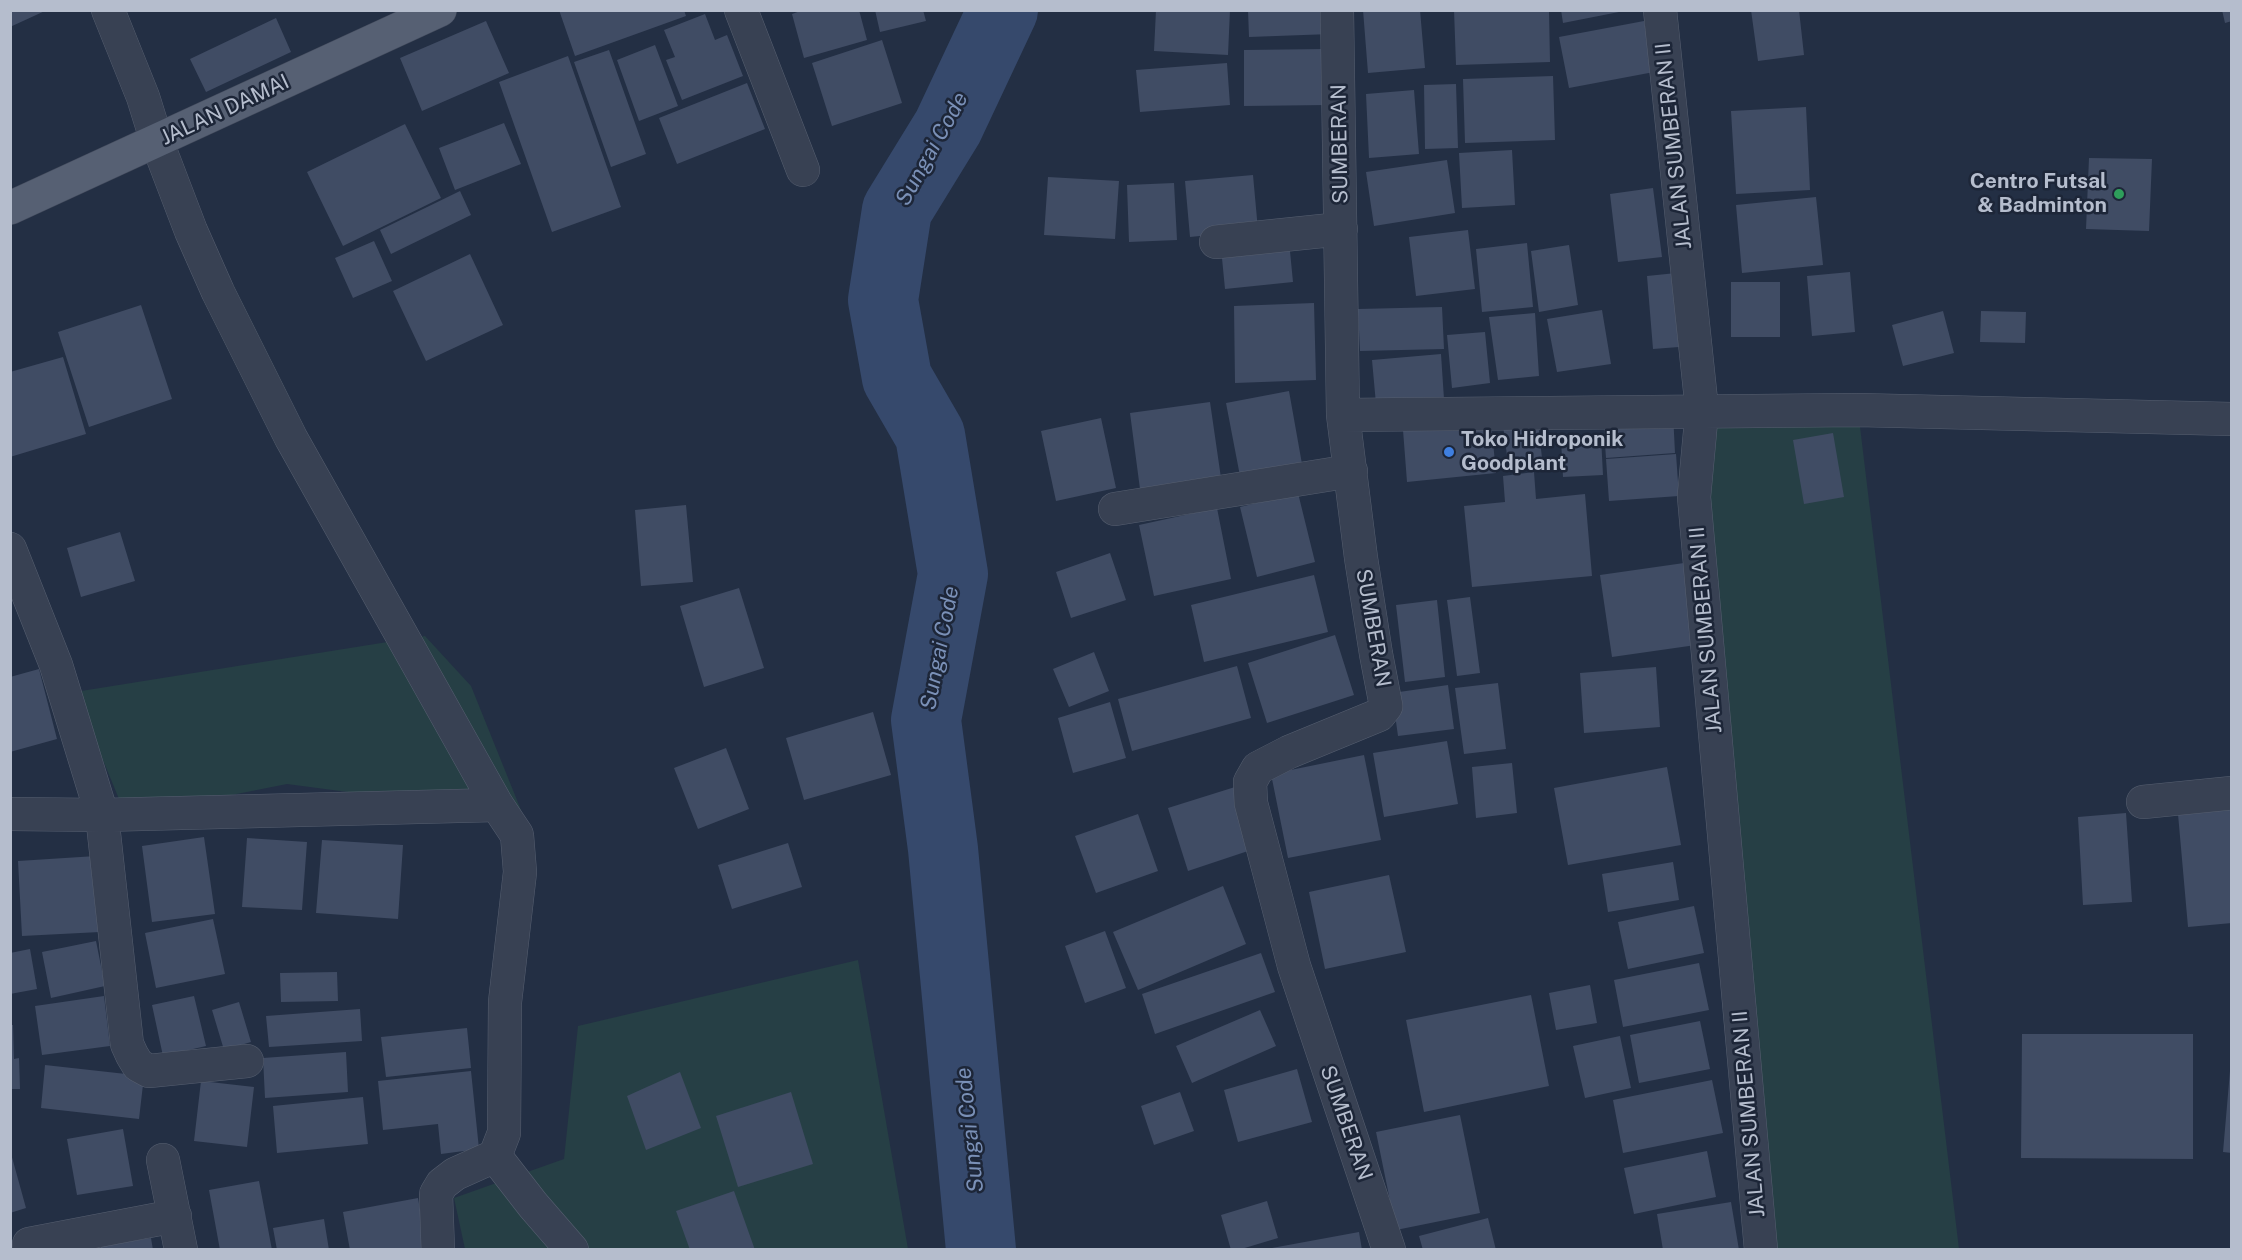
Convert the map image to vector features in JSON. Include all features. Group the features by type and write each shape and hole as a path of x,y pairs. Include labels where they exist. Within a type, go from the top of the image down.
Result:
{"main road":[{"name":"JALAN DAMAI","path":"10,208 440,10"}],"street":[{"path":"108,10 144,97 157,142 191,231 218,292 291,438 497,805 517,835 520,872 505,1002 504,1134 495,1156 455,1174 442,1184 436,1194 438,1250"},
{"path":"741,10 803,170"},
{"name":"SUMBERAN","path":"1338,10 1343,415 1361,558 1386,706 1379,716 1273,759 1258,768 1250,782 1251,803 1294,966 1389,1250"},
{"name":"JALAN SUMBERAN II","path":"1660,10 1702,411 1694,497 1761,1250"},
{"path":"1216,242 1341,229"},
{"path":"1343,415 1858,410 2232,419"},
{"path":"1115,508 1351,471"},
{"path":"10,549 56,665 102,815 127,1044 132,1056 138,1065 149,1071 247,1061"},
{"path":"2143,802 2232,793"},
{"path":"10,814 102,815 497,805"},
{"path":"495,1156 572,1250"},
{"path":"163,1160 181,1250"},
{"path":"29,1244 175,1216"}],"green space":[{"path":"1858,410 1959,1249 1760,1249 1702,411"},
{"path":"425,636 471,686 523,815 287,784 126,816 75,692"},
{"path":"858,960 908,1249 465,1249 454,1198 564,1159 578,1026"}],"building":[{"path":"10,10 47,10 10,27"},
{"path":"559,10 684,10 686,16 575,56"},
{"path":"803,10 859,10 867,40 804,58 792,14"},
{"path":"875,10 923,10 926,21 880,32"},
{"path":"1156,10 1230,10 1228,55 1154,51"},
{"path":"1248,10 1331,10 1331,34 1249,37"},
{"path":"1363,10 1420,10 1425,68 1368,73"},
{"path":"1454,10 1549,10 1550,62 1456,65"},
{"path":"1561,10 1619,10 1619,12 1563,23"},
{"path":"1751,10 1799,10 1804,55 1758,61"},
{"path":"2222,10 2232,10 2232,21 2225,23"},
{"path":"705,14 715,40 727,35 743,76 682,100 666,60 675,57 664,30"},
{"path":"276,18 291,52 206,92 190,59"},
{"path":"486,21 509,73 422,111 400,58"},
{"path":"1644,21 1654,72 1569,88 1559,37"},
{"path":"882,40 902,103 832,126 812,63"},
{"path":"655,45 678,106 639,121 617,60"},
{"path":"1327,49 1327,105 1244,106 1244,50"},
{"path":"609,50 646,154 611,167 574,62"},
{"path":"568,56 621,207 552,232 499,82"},
{"path":"1227,63 1230,105 1140,112 1136,70"},
{"path":"1553,76 1555,140 1465,143 1463,79"},
{"path":"747,83 765,129 677,164 659,118"},
{"path":"1456,84 1458,148 1425,149 1424,85"},
{"path":"1414,90 1419,154 1369,158 1366,94"},
{"path":"1806,107 1810,190 1736,194 1731,111"},
{"path":"504,123 521,164 455,190 439,148"},
{"path":"405,124 441,198 343,246 307,172"},
{"path":"1512,150 1515,205 1462,208 1459,153"},
{"name":"Centro Futsal & Badminton","path":"2089,158 2152,159 2149,231 2086,229"},
{"path":"1447,160 1455,213 1374,226 1366,172"},
{"path":"1253,175 1258,230 1190,237 1185,181"},
{"path":"1048,177 1119,181 1115,239 1044,235"},
{"path":"1174,183 1177,240 1129,242 1127,185"},
{"path":"1653,188 1662,257 1618,262 1610,194"},
{"path":"460,191 471,215 391,254 380,230"},
{"path":"1816,197 1823,265 1742,273 1736,205"},
{"path":"1468,230 1475,289 1416,296 1409,237"},
{"path":"374,241 392,281 353,298 335,258"},
{"path":"1289,241 1293,282 1225,289 1221,248"},
{"path":"1527,243 1533,307 1482,312 1476,249"},
{"path":"1569,245 1578,305 1539,312 1531,251"},
{"path":"470,254 503,325 426,361 393,291"},
{"path":"1686,272 1692,346 1653,349 1647,276"},
{"path":"1850,272 1855,332 1812,336 1807,276"},
{"path":"1731,282 1780,282 1780,337 1731,337"},
{"path":"1314,303 1316,380 1235,383 1234,306"},
{"path":"141,305 172,399 89,427 58,332"},
{"path":"1442,307 1444,349 1360,351 1358,309"},
{"path":"1602,310 1611,364 1557,372 1547,319"},
{"path":"1943,311 1954,353 1903,366 1892,325"},
{"path":"1981,311 2026,312 2025,343 1980,342"},
{"path":"1535,313 1539,376 1498,380 1489,317"},
{"path":"1485,332 1490,383 1452,388 1447,335"},
{"path":"1441,354 1444,399 1376,404 1372,360"},
{"path":"63,357 86,434 10,457 10,372"},
{"path":"1289,391 1302,464 1240,476 1226,403"},
{"path":"1210,402 1221,478 1140,489 1130,413"},
{"path":"1537,413 1542,458 1508,463 1502,418"},
{"path":"1673,413 1675,453 1606,458 1603,417"},
{"path":"1101,418 1116,488 1056,501 1041,431"},
{"name":"Toko Hidroponik Goodplant","path":"1491,421 1496,473 1407,482 1403,430"},
{"path":"1833,433 1844,497 1804,504 1793,440"},
{"path":"1601,437 1603,475 1563,477 1561,439"},
{"path":"1676,454 1679,496 1609,501 1606,459"},
{"path":"1534,472 1536,499 1585,494 1592,576 1472,587 1464,506 1505,502 1503,476"},
{"path":"1298,493 1315,562 1257,577 1240,507"},
{"path":"686,505 693,582 641,586 635,510"},
{"path":"1217,508 1231,579 1154,596 1139,525"},
{"path":"120,532 135,581 81,597 67,548"},
{"path":"1110,553 1126,600 1071,618 1056,572"},
{"path":"1691,562 1703,644 1612,657 1600,575"},
{"path":"1314,575 1328,632 1204,662 1191,605"},
{"path":"739,588 764,668 704,687 680,606"},
{"path":"1470,597 1480,673 1457,676 1447,600"},
{"path":"1437,600 1445,677 1405,682 1396,605"},
{"path":"1335,635 1354,695 1267,723 1248,663"},
{"path":"1094,652 1109,691 1069,707 1053,669"},
{"path":"1237,666 1251,718 1132,751 1118,699"},
{"path":"1656,667 1660,727 1584,733 1580,673"},
{"path":"39,669 57,739 10,752 10,677"},
{"path":"1498,683 1506,749 1464,754 1455,688"},
{"path":"1448,685 1454,729 1398,736 1392,693"},
{"path":"1110,702 1126,758 1073,773 1058,718"},
{"path":"873,712 891,775 804,800 786,738"},
{"path":"1447,741 1458,804 1384,817 1373,753"},
{"path":"726,748 749,809 698,829 674,768"},
{"path":"1364,755 1381,840 1288,858 1271,774"},
{"path":"1512,763 1517,813 1476,818 1472,767"},
{"path":"1667,767 1681,845 1568,865 1554,788"},
{"path":"1235,787 1254,849 1188,871 1168,808"},
{"path":"2232,809 2232,923 2188,927 2178,814"},
{"path":"2126,813 2132,902 2083,905 2078,817"},
{"path":"1138,814 1158,871 1096,893 1075,836"},
{"path":"204,837 215,914 152,922 142,846"},
{"path":"247,838 307,842 302,910 242,907"},
{"path":"322,840 403,845 398,919 316,913"},
{"path":"788,843 802,887 732,909 718,865"},
{"path":"96,856 100,932 22,936 18,861"},
{"path":"1673,862 1679,900 1608,912 1602,874"},
{"path":"1389,875 1406,952 1325,969 1309,892"},
{"path":"1223,886 1246,944 1138,990 1113,932"},
{"path":"1694,906 1704,953 1628,969 1618,922"},
{"path":"213,919 225,974 156,988 145,933"},
{"path":"1105,931 1126,988 1085,1003 1065,946"},
{"path":"96,941 105,986 51,998 42,952"},
{"path":"30,949 37,989 10,994 10,953"},
{"path":"1261,953 1275,992 1155,1034 1142,994"},
{"path":"1699,963 1709,1010 1623,1027 1614,980"},
{"path":"337,972 338,1001 281,1002 280,973"},
{"path":"1590,985 1597,1023 1556,1030 1549,993"},
{"path":"1531,995 1549,1086 1424,1112 1406,1020"},
{"path":"104,996 110,1046 42,1055 35,1006"},
{"path":"194,996 206,1046 163,1056 152,1005"},
{"path":"239,1002 251,1042 224,1050 212,1010"},
{"path":"360,1009 362,1041 269,1047 266,1016"},
{"path":"1260,1010 1276,1046 1192,1083 1176,1046"},
{"path":"1700,1021 1710,1069 1639,1083 1630,1035"},
{"path":"10,1025 13,1025 14,1059 19,1058 20,1089 10,1089"},
{"path":"467,1028 471,1068 386,1077 381,1037"},
{"path":"2022,1034 2193,1034 2193,1159 2021,1158"},
{"path":"1620,1036 1631,1088 1585,1098 1573,1046"},
{"path":"346,1052 348,1092 265,1098 263,1058"},
{"path":"45,1065 144,1076 139,1119 41,1108"},
{"path":"1297,1069 1312,1122 1238,1142 1224,1090"},
{"path":"471,1071 479,1149 441,1154 438,1124 383,1130 378,1081"},
{"path":"2230,1071 2232,1071 2232,1153 2223,1152"},
{"path":"680,1072 701,1128 646,1150 627,1096"},
{"path":"1712,1080 1723,1133 1623,1153 1613,1100"},
{"path":"201,1081 254,1087 247,1147 194,1141"},
{"path":"791,1092 813,1164 738,1187 716,1116"},
{"path":"1180,1092 1194,1131 1154,1145 1141,1106"},
{"path":"363,1097 368,1144 277,1153 273,1106"},
{"path":"1460,1115 1480,1213 1396,1230 1376,1132"},
{"path":"123,1129 133,1186 77,1195 67,1139"},
{"path":"10,1150 26,1208 10,1213"},
{"path":"1707,1151 1716,1197 1634,1214 1624,1168"},
{"path":"259,1181 272,1250 220,1250 209,1190"},
{"path":"734,1191 755,1250 690,1250 676,1211"},
{"path":"418,1198 427,1250 350,1250 343,1212"},
{"path":"1267,1201 1278,1238 1231,1250 1221,1215"},
{"path":"1731,1202 1739,1250 1663,1250 1657,1214"},
{"path":"1488,1218 1496,1250 1423,1250 1419,1236"},
{"path":"324,1219 329,1250 277,1250 273,1228"},
{"path":"1359,1232 1362,1250 1272,1250 1272,1248"},
{"path":"151,1238 153,1250 101,1250 101,1246"}],"waterway":[{"name":"Sungai Code","path":"981,1250 943,849 926,720 953,574 930,435 897,378 883,300 897,210 948,127 1003,10"}],"place":[{"name":"Centro Futsal & Badminton","path":"2119,194"},
{"name":"Toko Hidroponik Goodplant","path":"1449,452"}]}
